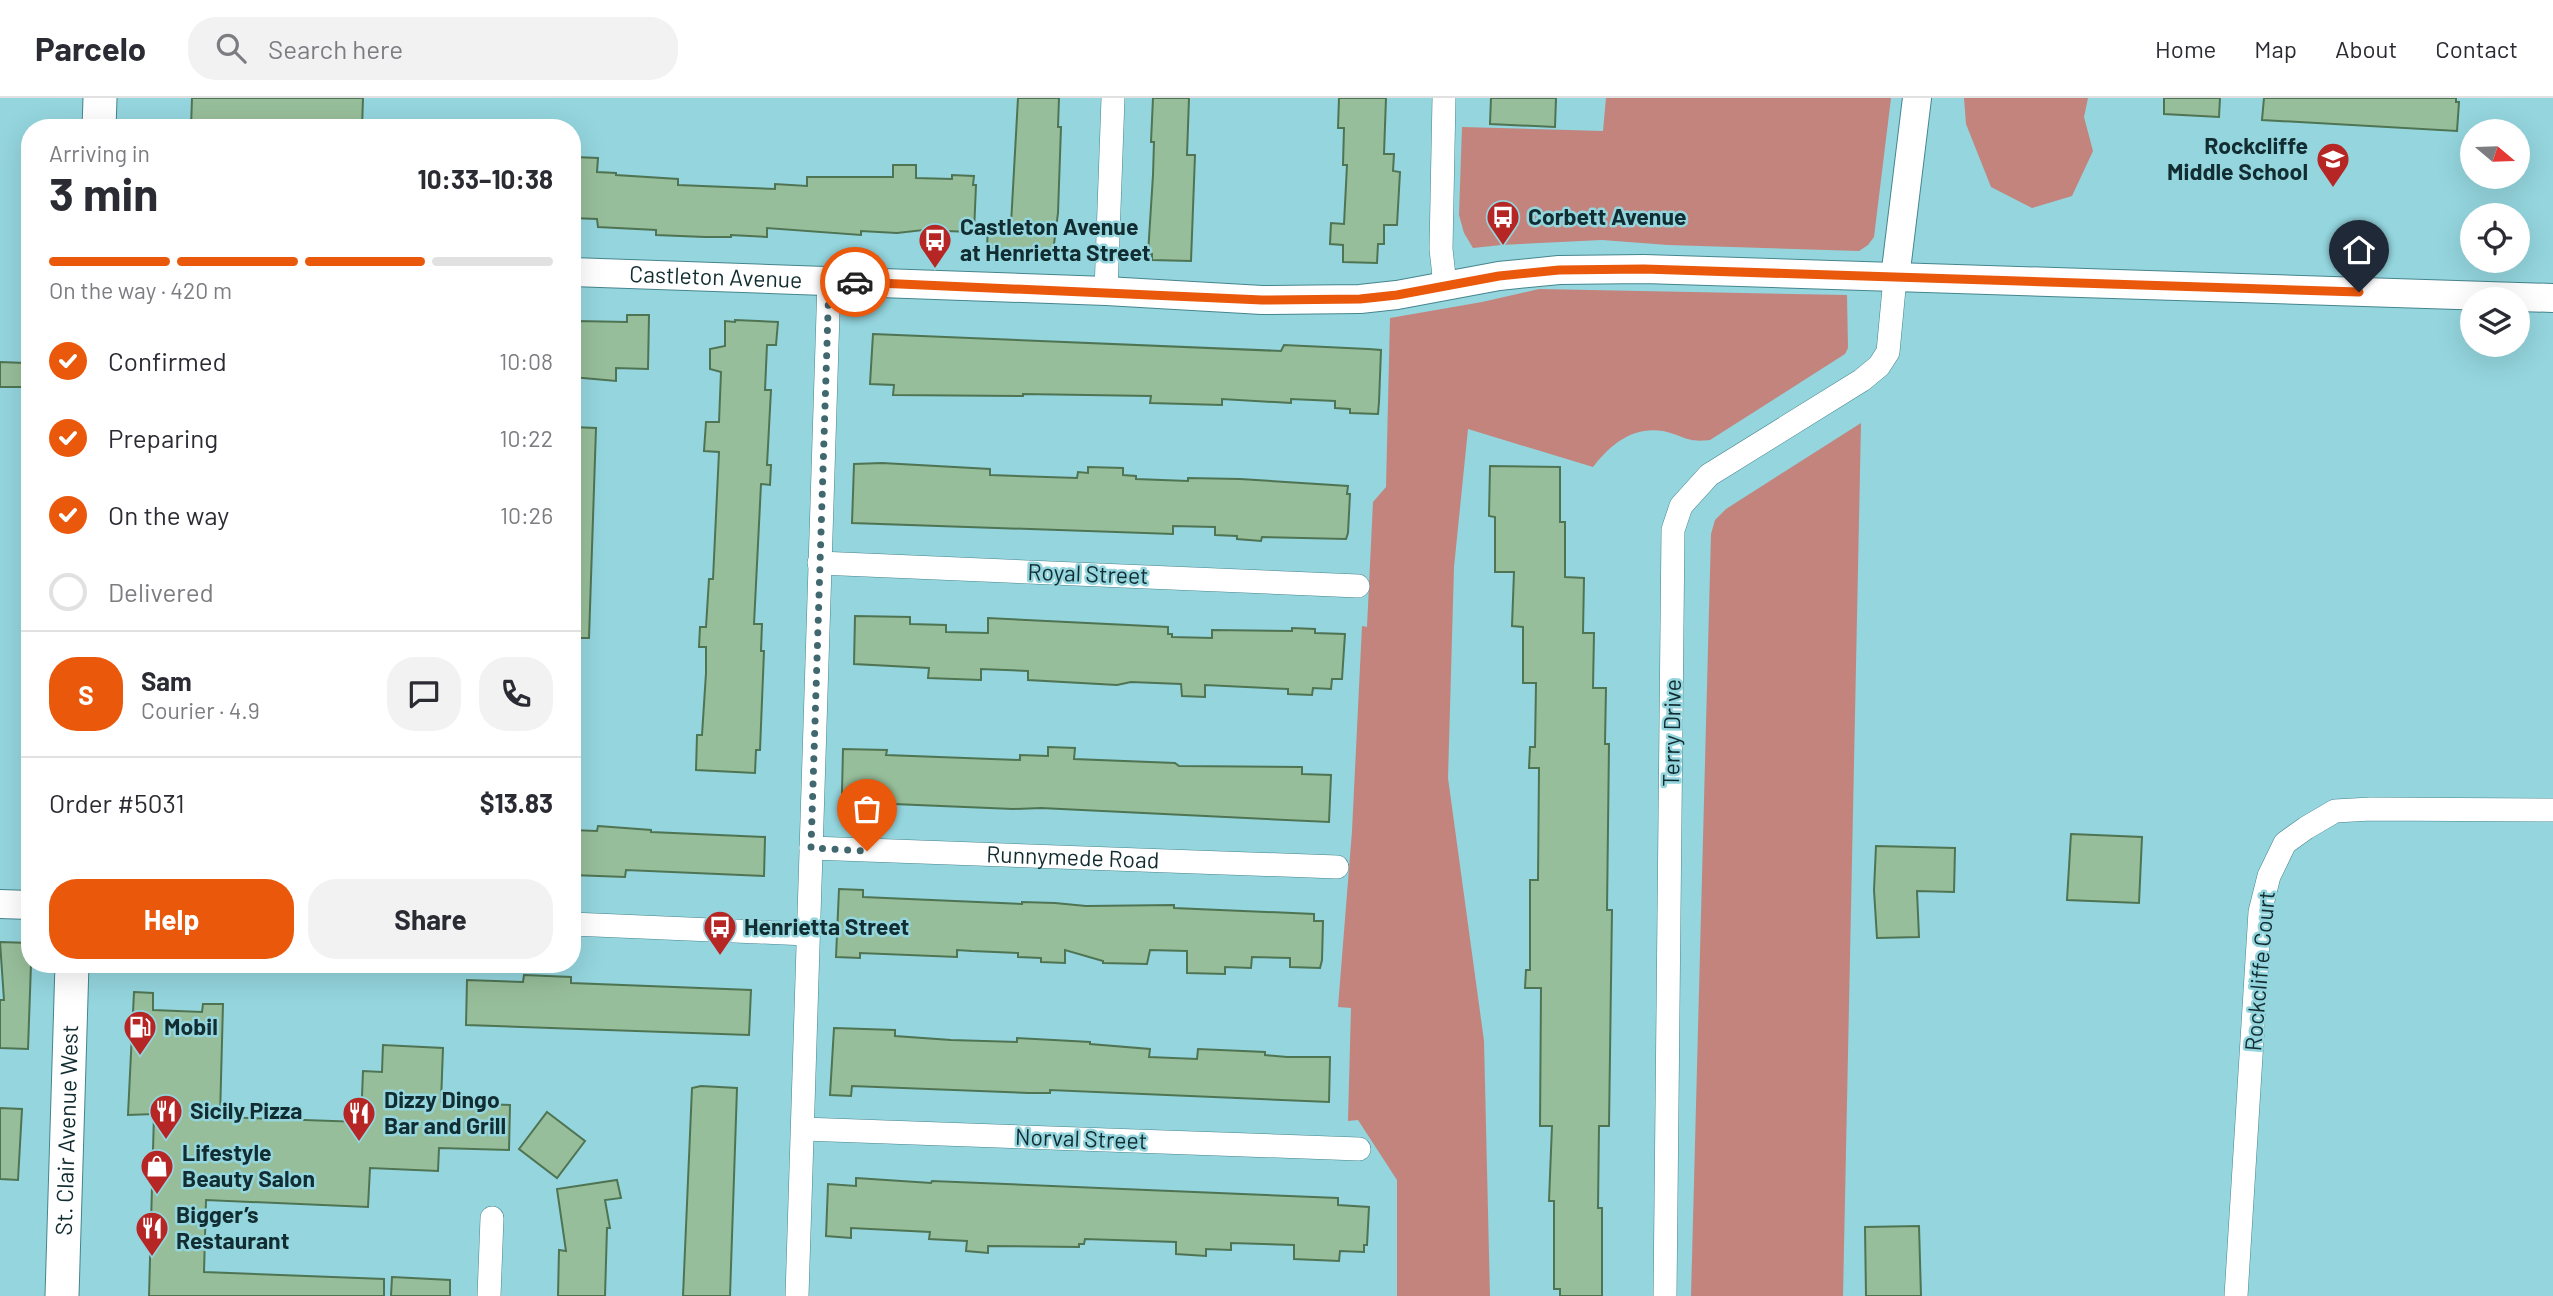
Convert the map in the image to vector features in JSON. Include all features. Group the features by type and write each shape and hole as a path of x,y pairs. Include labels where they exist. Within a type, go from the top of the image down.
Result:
{"main road":[{"path":"99,119 100,98"},
{"name":"St. Clair Avenue West","path":"62,1296 72,973"}],"street":[{"path":"1106,291 1112,98"},
{"path":"1444,98 1441,249 1445,285"},
{"path":"1895,278 1917,98"},
{"name":"Castleton Avenue","path":"581,272 1106,291 1262,300 1360,299 1559,270 1644,269 2553,298"},
{"name":"Terry Drive","path":"1665,1296 1673,530 1681,506 1709,475 1862,380 1879,366 1888,352 1895,278"},
{"path":"797,1296 829,281"},
{"name":"Royal Street","path":"819,563 1358,586"},
{"name":"Rockcliffe Court","path":"2236,1296 2260,912 2269,876 2285,843 2335,811 2553,810"},
{"name":"Runnymede Road","path":"811,848 1337,867"},
{"path":"0,904 21,905"},
{"path":"581,924 807,934"},
{"name":"Norval Street","path":"803,1129 1359,1149"},
{"path":"489,1296 492,1218"}],"shaded area":[{"path":"1606,98 1891,98 1874,237 1859,251 1668,245 1602,240 1473,248 1464,233 1459,215 1462,127 1603,131"},
{"path":"1964,98 2088,98 2084,117 2093,151 2072,196 2032,208 1991,187 1966,124"},
{"path":"1539,289 1847,295 1848,348 1845,354 1710,440 1689,440 1663,431 1641,431 1614,445 1593,467 1468,429 1454,567 1448,778 1484,1041 1490,1296 1397,1296 1397,1180 1358,1120 1348,1121 1351,1008 1338,1007 1352,831 1362,626 1367,627 1373,502 1386,487 1390,318"},
{"path":"1861,423 1843,1296 1691,1296 1711,534 1715,520 1726,509"}],"building":[{"path":"192,98 363,98 362,119 191,119"},
{"path":"1018,98 1059,98 1058,127 1061,127 1058,213 1053,252 987,248 988,223 1011,224"},
{"path":"1153,98 1189,98 1187,155 1195,155 1191,261 1152,260 1152,254 1148,254 1153,175"},
{"path":"1339,98 1386,98 1384,154 1394,154 1393,171 1400,172 1397,225 1384,225 1384,244 1378,244 1377,263 1343,262 1343,245 1330,244 1331,223 1344,224 1347,165 1343,165 1344,128 1338,128"},
{"path":"1491,98 1556,98 1555,127 1490,124"},
{"path":"2164,98 2220,98 2219,117 2164,114"},
{"path":"2264,98 2456,98 2456,102 2459,102 2457,131 2262,120"},
{"path":"581,157 598,158 597,172 678,179 678,185 775,189 775,184 807,186 807,177 893,177 893,165 916,165 916,178 952,179 952,175 974,176 973,185 976,185 974,232 945,231 945,238 923,237 923,230 897,233 861,231 861,235 767,228 767,237 656,235 656,230 598,227 597,219 581,218"},
{"path":"627,315 649,315 648,369 616,368 616,381 581,378 581,321 627,322"},
{"path":"725,321 778,322 776,345 767,345 765,390 771,390 767,465 771,465 770,485 761,484 754,624 762,624 761,651 764,651 760,750 756,750 755,773 696,770 697,735 702,735 706,673 706,647 699,647 700,627 706,627 709,579 713,579 719,452 704,451 706,422 719,422 721,372 710,369 710,349 725,346"},
{"path":"873,334 1281,351 1284,345 1381,350 1378,414 1350,413 1350,409 1335,408 1335,401 1291,399 1291,403 1222,399 1222,405 1150,403 1151,396 893,395 894,385 870,384"},
{"path":"0,362 21,363 21,387 0,387"},
{"path":"581,427 596,428 589,638 581,638"},
{"path":"854,464 990,469 990,475 1077,478 1078,472 1088,473 1088,467 1123,468 1123,475 1136,476 1136,479 1240,479 1348,486 1348,533 1346,539 1262,537 1261,541 1215,535 1215,527 1173,526 1173,534 852,523"},
{"path":"1490,466 1560,467 1560,522 1565,522 1565,577 1584,578 1583,633 1594,633 1593,688 1606,688 1605,744 1609,744 1607,910 1612,910 1609,1126 1599,1126 1598,1208 1602,1208 1602,1296 1560,1296 1560,1289 1554,1289 1554,1201 1549,1201 1552,1126 1540,1126 1541,988 1525,988 1526,970 1530,970 1530,880 1538,880 1539,768 1529,768 1530,747 1535,747 1536,683 1523,683 1523,627 1512,626 1514,572 1495,572 1495,517 1489,516"},
{"path":"855,616 910,617 910,624 946,625 946,632 988,633 988,618 1168,627 1168,634 1172,634 1172,637 1212,638 1212,630 1315,629 1315,633 1345,634 1342,679 1332,679 1331,689 1313,688 1312,695 1288,694 1288,689 1205,685 1205,697 1182,696 1181,684 1131,682 1117,685 1028,680 1028,671 981,669 981,680 928,678 929,668 854,664"},
{"path":"1048,747 1075,748 1074,759 1175,763 1179,766 1302,767 1302,774 1331,775 1329,822 870,803 870,794 842,793 843,749 887,750 886,755 1020,760 1020,755 1048,756"},
{"path":"598,826 651,832 765,837 764,876 626,870 625,877 581,875 581,830 597,831"},
{"path":"2071,834 2142,837 2139,903 2067,900"},
{"path":"1876,846 1955,848 1954,892 1917,891 1919,937 1877,938 1874,890"},
{"path":"839,889 863,890 863,897 1086,906 1174,905 1174,908 1314,914 1314,921 1323,921 1322,960 1320,968 1290,967 1290,958 1252,957 1251,968 1225,967 1225,974 1187,973 1187,951 1150,950 1147,964 1103,963 1065,950 1065,963 1041,962 1041,958 1018,957 1018,953 957,950 957,957 860,953 860,958 836,957"},
{"path":"0,942 21,943 21,973 31,973 28,1049 0,1048 0,1000 4,1000"},
{"path":"524,975 571,977 571,983 751,990 749,1035 466,1025 467,980 523,982"},
{"path":"134,992 153,993 153,1010 202,1012 203,1004 223,1004 220,1117 361,1122 363,1071 382,1072 383,1045 443,1048 441,1102 510,1105 509,1150 439,1148 438,1171 370,1168 368,1207 206,1200 204,1272 384,1279 384,1296 149,1296 154,1114 128,1115"},
{"path":"834,1028 895,1030 895,1036 951,1040 1017,1042 1017,1038 1090,1042 1150,1049 1149,1057 1197,1059 1198,1049 1265,1052 1265,1055 1287,1057 1330,1057 1329,1102 1050,1090 1050,1093 1029,1093 852,1086 851,1096 830,1095"},
{"path":"692,1088 737,1088 730,1296 683,1296"},
{"path":"0,1108 22,1109 18,1180 0,1179"},
{"path":"547,1112 585,1141 557,1178 519,1149"},
{"path":"856,1178 1338,1198 1338,1205 1369,1207 1367,1245 1364,1245 1364,1252 1340,1251 1339,1261 1294,1259 1294,1245 1231,1243 1231,1250 1206,1249 1206,1256 1176,1254 1176,1242 1085,1239 1084,1244 1079,1244 1079,1247 988,1246 988,1253 966,1251 967,1241 929,1239 930,1232 851,1228 851,1238 826,1236 828,1184 856,1186"},
{"path":"617,1180 621,1198 605,1200 610,1228 607,1228 605,1296 558,1296 559,1250 566,1251 557,1189"},
{"path":"1919,1226 1921,1296 1866,1296 1865,1227"},
{"path":"392,1277 450,1280 450,1296 391,1296"}],"way so far":[{"path":"855,282 829,281 811,848 867,851"}],"place":[{"name":"Rockcliffe Middle School","path":"2333,189"},
{"name":"Corbett Avenue","path":"1503,247"},
{"name":"Castleton Avenue at Henrietta Street","path":"935,270"},
{"name":"Henrietta Street","path":"720,957"},
{"name":"Mobil","path":"140,1057"},
{"name":"Sicily Pizza","path":"166,1141"},
{"name":"Dizzy Dingo Bar and Grill","path":"359,1143"},
{"name":"Lifestyle Beauty Salon","path":"157,1196"},
{"name":"Bigger’s Restaurant","path":"152,1258"}],"route":[{"path":"855,282 1262,300 1360,299 1499,276 1559,270 1644,269 2359,292"}]}
